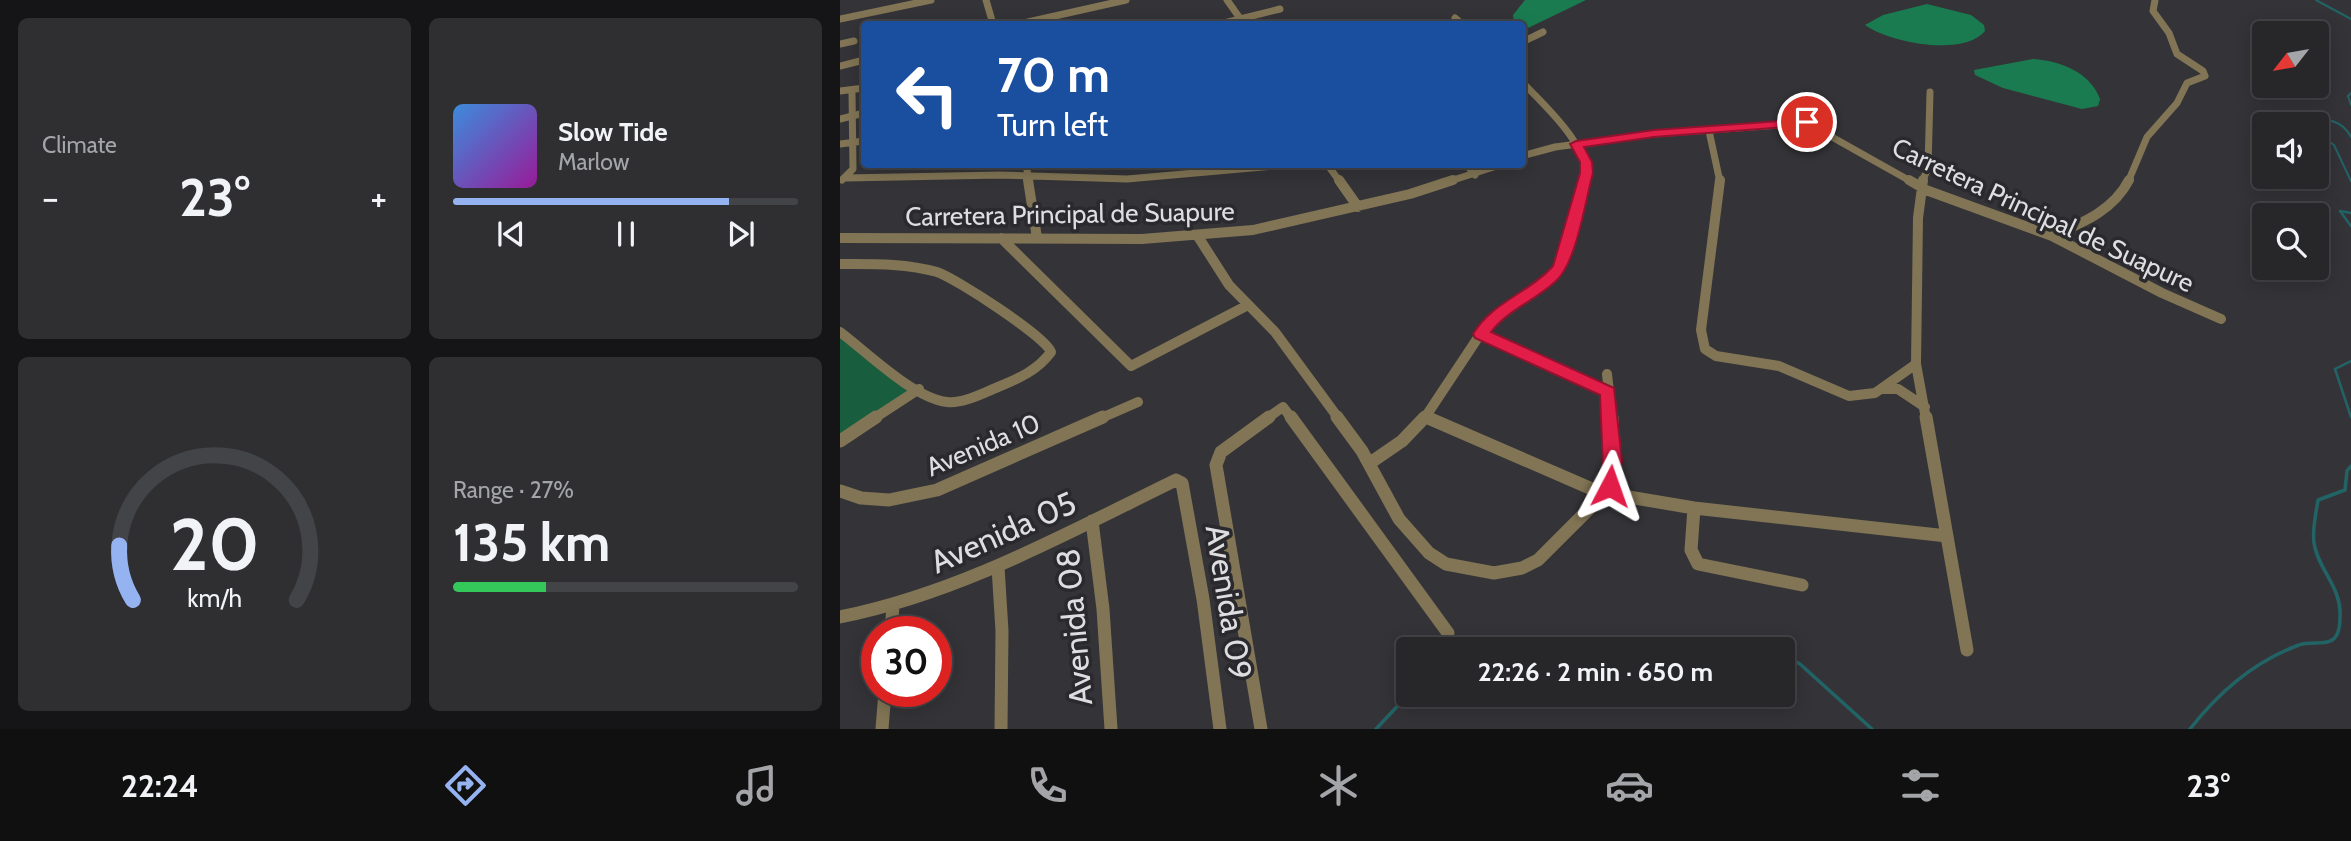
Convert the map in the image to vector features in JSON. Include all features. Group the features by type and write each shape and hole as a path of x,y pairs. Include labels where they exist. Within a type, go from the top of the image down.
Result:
{"street":[{"path":"840,19 931,0"},
{"path":"986,0 992,21"},
{"path":"1032,21 1126,0"},
{"path":"1227,0 1242,21"},
{"path":"2052,236 2091,219 2115,202 2127,184 2151,131 2177,103 2187,83 2205,76 2203,71 2177,54 2169,33 2153,11 2155,0"},
{"path":"1246,21 1280,9"},
{"path":"1455,18 1458,21"},
{"path":"1526,40 1543,32"},
{"path":"840,44 854,41"},
{"path":"843,180 853,169 853,143 852,116 841,66 861,61"},
{"path":"1370,463 1412,433 1497,313 1550,279 1560,268 1587,173 1586,162 1576,144 1526,87"},
{"path":"1930,92 1928,167 1920,187 1916,364 1968,650"},
{"path":"840,120 861,114"},
{"name":"Carretera Principal de Suapure","path":"1526,155 1576,144 1654,134 1807,122 1920,187 2052,236 2221,319"},
{"path":"1709,131 1720,178 1701,330 1705,349 1716,356 1779,366 1849,396 1866,396 1882,390 1916,364"},
{"path":"840,144 861,142"},
{"path":"1027,168 1037,239"},
{"path":"843,180 1028,176 1147,178 1255,168"},
{"path":"1330,168 1358,207"},
{"path":"1469,168 1475,176"},
{"name":"Carretera Principal de Suapure","path":"840,238 1037,239 1197,235 1268,228 1475,176 1494,168"},
{"path":"1197,235 1229,285 1275,332 1370,463 1392,508 1422,546 1446,564 1477,571 1508,571 1538,560 1605,493 1613,478 1607,374"},
{"path":"1002,238 1131,366 1248,305"},
{"path":"840,264 901,264 934,271 1031,330 1049,348 1049,356 1040,365 957,402 945,404 919,389 840,332"},
{"path":"1480,334 1608,392"},
{"path":"840,441 919,389"},
{"path":"1882,390 1898,389 1925,407"},
{"name":"Avenida 10","path":"840,491 861,498 889,500 929,492 1004,463 1138,402"},
{"path":"1261,729 1216,465 1221,452 1283,407 1448,633"},
{"path":"1425,417 1572,482 1605,493 1694,508 1947,536"},
{"name":"Avenida 05","path":"840,617 893,606 998,567 1169,481 1182,483"},
{"name":"Avenida 09","path":"1182,483 1203,599 1220,729"},
{"path":"1694,508 1691,550 1698,564 1802,585"},
{"name":"Avenida 08","path":"1092,521 1103,609 1111,729"},
{"path":"998,567 1002,631 1001,729"},
{"path":"892,616 893,606"},
{"path":"882,729 884,707"}],"green space":[{"path":"1525,0 1586,0 1528,28 1526,21 1514,21 1513,15"},
{"path":"1927,4 1971,15 1984,25 1985,31 1975,39 1961,44 1944,45 1908,42 1865,25 1883,15"},
{"path":"2033,59 2064,65 2082,75 2100,99 2098,106 2082,109 2003,88 1975,75 1974,70"},
{"path":"840,332 919,389 840,441"}],"waterway":[{"path":"2316,0 2351,19"},
{"path":"2351,93 2348,96 2351,105"},
{"path":"2329,120 2338,123 2351,137"},
{"path":"2329,141 2334,145 2351,181"},
{"path":"2351,213 2340,211 2351,226"},
{"path":"2351,361 2335,369 2351,417"},
{"path":"2190,729 2226,690 2253,669 2299,645 2327,642 2337,634 2340,606 2316,553 2314,527 2318,500 2345,490 2347,471 2351,466"},
{"path":"1795,661 1872,729"},
{"path":"1376,729 1397,707"}],"route":[{"path":"1610,486 1613,461 1608,392 1525,352 1480,334 1497,313 1550,279 1560,268 1587,173 1583,154 1576,144 1654,134 1807,122"}]}
